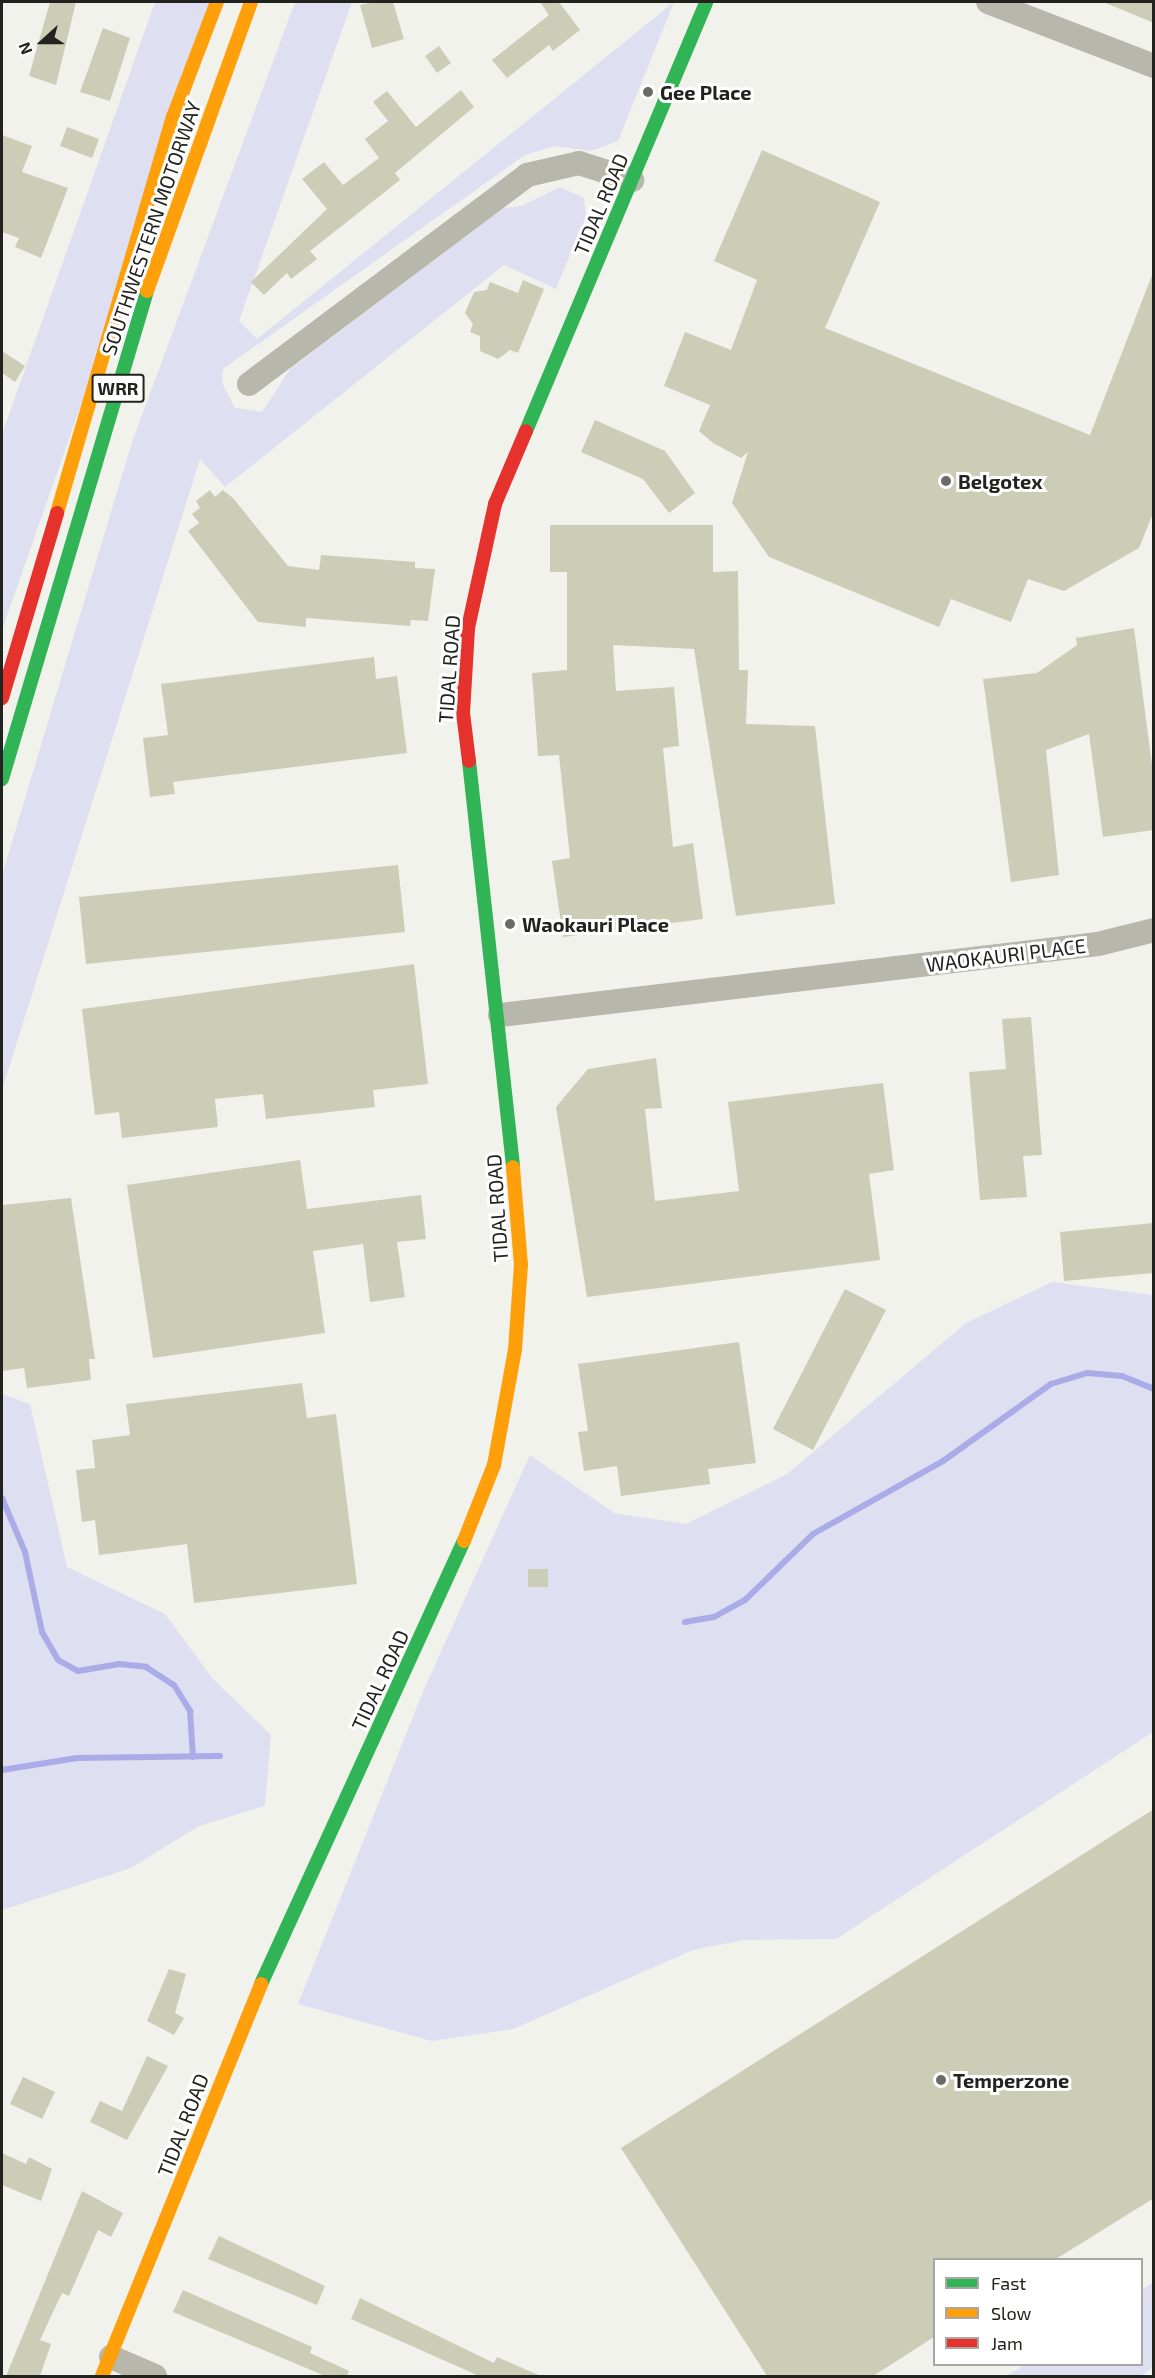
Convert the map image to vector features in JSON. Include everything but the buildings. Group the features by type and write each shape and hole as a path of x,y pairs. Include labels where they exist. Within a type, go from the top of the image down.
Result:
{"main road":[{"name":"SOUTHWESTERN MOTORWAY","path":"2,698 173,117 217,2"},
{"name":"SOUTHWESTERN MOTORWAY","path":"2,779 140,312 251,2"},
{"name":"TIDAL ROAD","path":"106,2367 251,2005 450,1576 494,1465 515,1350 521,1265 500,1015 463,713 468,628 495,504 706,2"}],"street":[{"path":"988,2 1154,66"},
{"path":"249,384 527,175 546,166 579,163 632,180"},
{"name":"WAOKAURI PLACE","path":"500,1015 1098,944 1154,930"},
{"path":"106,2367 155,2376"}],"shaded area":[{"path":"155,2 222,2 2,630 2,434"},
{"path":"295,2 352,2 239,321 257,339 674,2 618,141 591,151 555,146 525,155 223,369 222,383 235,408 262,412 290,369 503,208 521,206 560,187 584,198 586,216 556,289 504,265 225,487 200,459 2,1090 2,875 132,442"},
{"path":"1052,1282 1153,1295 1153,1732 836,1939 743,1940 693,1950 513,2029 432,2041 298,2004 425,1687 530,1455 614,1513 686,1524 787,1474 966,1323"},
{"path":"2,1394 30,1404 67,1567 165,1614 213,1679 271,1735 265,1806 199,1826 131,1868 2,1910"},
{"path":"1153,2282 1153,2367 1141,2376 1006,2376 1023,2366 1143,2366 1143,2289"}],"waterway":[{"path":"685,1622 714,1617 745,1600 813,1534 943,1461 1051,1384 1087,1373 1122,1376 1154,1389"},
{"path":"2,1498 25,1552 42,1632 58,1660 78,1671 119,1664 146,1667 174,1685 190,1711 193,1757"},
{"path":"2,1770 77,1758 220,1756"}],"traffic: fast":[{"path":"526,431 706,2"},
{"path":"2,779 147,291"},
{"path":"469,761 513,1167"},
{"path":"261,1984 464,1541"}],"traffic: slow":[{"path":"57,513 173,117 217,2"},
{"path":"147,291 251,2"},
{"path":"464,1541 494,1465 515,1350 521,1265 513,1167"},
{"path":"102,2376 261,1984"}],"traffic: jam":[{"path":"469,761 463,713 468,628 495,504 526,431"},
{"path":"2,698 57,513"}],"place":[{"name":"Gee Place","path":"648,92"},
{"name":"Belgotex","path":"946,481"},
{"name":"Waokauri Place","path":"510,924"},
{"name":"Temperzone","path":"941,2080"}]}
